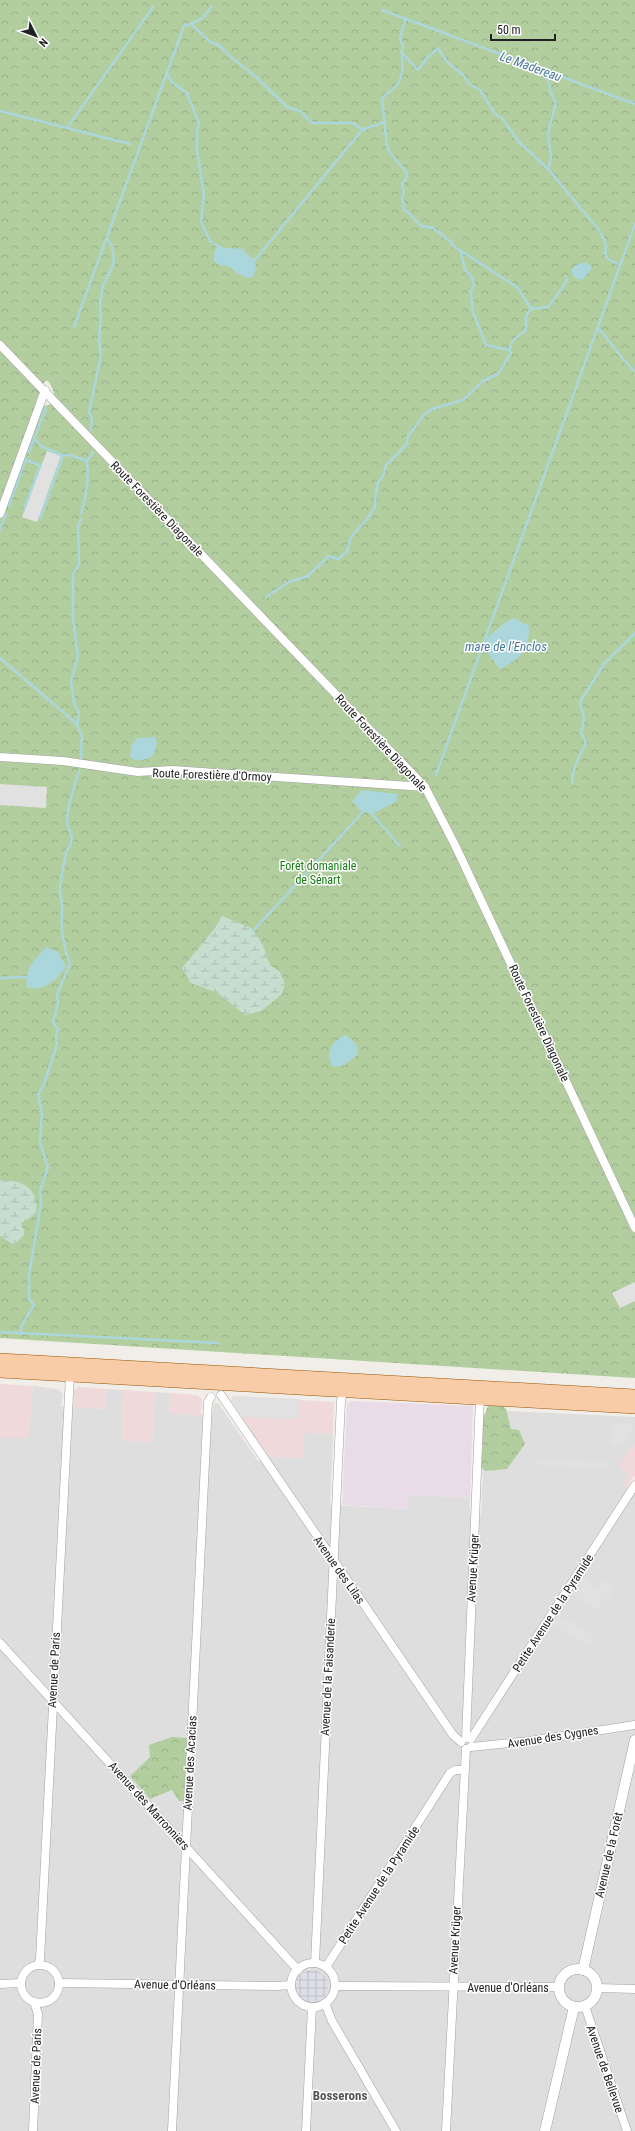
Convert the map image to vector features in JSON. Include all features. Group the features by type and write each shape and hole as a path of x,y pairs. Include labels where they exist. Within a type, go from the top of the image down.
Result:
{"main road":[{"path":"0,1360 635,1396"},
{"path":"0,1371 635,1407"}],"street":[{"name":"Route Forestière Diagonale","path":"0,345 45,390 425,787 465,866 635,1228"},
{"path":"0,514 45,390"},
{"name":"Route Forestière d'Ormoy","path":"0,757 63,761 138,772 172,770 425,787"},
{"name":"Avenue de Paris","path":"38,1965 40,1959 52,1700 70,1375"},
{"path":"203,1383 204,1391 211,1396 221,1395 230,1384"},
{"name":"Avenue de la Faisanderie","path":"315,1963 333,1562 341,1401 343,1390"},
{"name":"Avenue des Lilas","path":"221,1395 333,1562 453,1736 467,1743"},
{"name":"Avenue des Acacias","path":"172,2131 208,1402 211,1396"},
{"name":"Avenue Krüger","path":"446,2131 463,1770 467,1743 480,1398"},
{"name":"Petite Avenue de la Pyramide","path":"467,1743 635,1485"},
{"name":"Avenue des Marronniers","path":"0,1643 298,1970"},
{"name":"Avenue des Cygnes","path":"467,1743 530,1741 635,1725"},
{"name":"Avenue de la Forêt","path":"583,1970 635,1740"},
{"name":"Petite Avenue de la Pyramide","path":"326,1967 450,1773 455,1770 463,1770"},
{"path":"315,1963 326,1967 333,1976 336,1986 330,1998 325,2003 312,2007 305,2006 295,1997 291,1985 292,1978 304,1965 315,1963"},
{"path":"38,1965 50,1968 55,1972 59,1983 58,1989 51,1999 40,2003 34,2002 24,1995 20,1983 28,1969 38,1965"},
{"path":"545,2131 580,2006 595,1997 597,1988 593,1976 583,1970 572,1970 563,1977 559,1987 563,1999 580,2006"},
{"path":"0,1984 20,1983"},
{"name":"Avenue d'Orléans","path":"59,1983 291,1985"},
{"name":"Avenue d'Orléans","path":"336,1986 453,1988 559,1987"},
{"path":"597,1988 635,1989"},
{"name":"Avenue de Paris","path":"33,2131 38,2014 34,2002"},
{"path":"325,2003 332,2020 396,2131"},
{"name":"Avenue de Bellevue","path":"580,2006 627,2131"},
{"path":"306,2131 312,2007"}],"shaded area":[{"path":"47,451 61,456 37,522 22,517"},
{"path":"0,784 47,787 46,808 0,805"},
{"path":"635,1282 635,1301 620,1308 612,1293"},
{"path":"0,1384 33,1386 28,1438 0,1438"},
{"path":"33,1386 58,1389 63,1394 61,1406 105,1409 106,1389 123,1390 122,1441 152,1442 155,1392 170,1393 169,1413 212,1415 214,1404 218,1403 258,1461 268,1457 303,1458 304,1433 333,1434 330,1505 407,1509 406,1494 470,1498 470,1516 481,1515 485,1418 489,1410 635,1417 635,1445 629,1449 629,1475 623,1485 635,1491 635,2131 0,2131 0,1438 28,1438"},
{"path":"79,1387 106,1389 105,1409 73,1407 74,1390"},
{"path":"123,1390 155,1392 152,1442 122,1441"},
{"path":"170,1393 197,1395 202,1399 201,1416 169,1413"},
{"path":"233,1396 300,1399 299,1419 242,1417 232,1400"},
{"path":"234,1396 334,1402 333,1434 304,1433 303,1458 268,1457 231,1400"},
{"path":"351,1401 473,1406 470,1498 406,1494 407,1509 342,1505 347,1405"},
{"path":"613,1424 632,1424 631,1438 618,1446 611,1445"},
{"path":"635,1445 635,1475 627,1487 623,1485 629,1475 618,1467 629,1449"},
{"path":"538,1459 603,1462 609,1460 611,1467 601,1469 538,1465"},
{"path":"583,1577 598,1587 603,1579 615,1587 609,1600 602,1598 597,1611 572,1594"},
{"path":"559,1614 595,1637 591,1648 553,1624"},
{"path":"309,1970 315,1970 325,1977 328,1986 327,1992 321,1999 315,2002 309,2002 299,1995 296,1989 296,1983 303,1973"}],"green space":[{"name":"Forêt domaniale de Sénart","path":"0,0 635,0 635,1378 0,1338","holes":["45,381 48,381 55,397 55,403 40,407 36,401"]},
{"path":"222,916 251,928 262,943 270,965 280,972 285,983 282,994 261,1011 245,1015 218,993 191,983 182,968 215,928"},
{"path":"0,1180 8,1180 23,1184 32,1192 37,1205 36,1214 23,1222 21,1226 24,1229 24,1235 14,1245 0,1236"},
{"path":"501,1405 506,1409 511,1429 519,1430 525,1444 507,1469 485,1471 480,1466 483,1446 477,1434 488,1406"},
{"path":"172,1737 187,1738 184,1801 179,1801 172,1790 150,1799 130,1776 150,1757 149,1745"}],"water":[{"path":"217,247 243,249 256,264 255,272 252,278 242,276 230,267 224,265 221,266 214,261 214,253"},
{"path":"587,262 592,268 582,280 575,278 571,271 576,265"},
{"name":"mare de l’Enclos","path":"514,618 529,626 528,642 523,653 519,657 500,669 485,649 487,637"},
{"path":"155,737 157,743 153,756 144,760 136,760 130,757 131,746 137,738"},
{"path":"362,790 397,794 397,801 372,814 360,810 352,801"},
{"path":"46,947 58,952 66,966 59,976 50,984 39,988 27,987 27,975 31,965"},
{"path":"345,1035 354,1043 358,1054 345,1065 333,1067 329,1057 330,1048 336,1041"}],"waterway":[{"path":"67,128 153,7"},
{"path":"74,327 184,26 200,20 211,7"},
{"name":"Le Madereau","path":"382,10 635,104"},
{"path":"405,20 400,39 403,45 402,75 397,86 382,99 387,146 390,153 407,173 406,179 402,184 404,193 402,197 404,210 409,213 421,226 433,228 451,242 452,245 518,288 531,309 545,308 549,306 566,282 566,276"},
{"path":"191,24 209,41 220,46 256,77 287,107 300,111 312,123 353,123 362,130"},
{"path":"401,52 418,70 427,58 438,48 447,62 463,75 469,84 480,90 495,114 502,118 519,142 548,169 599,230 606,245 605,253 608,259 620,265"},
{"path":"546,72 550,91 556,103 548,133 551,158 548,169"},
{"path":"166,73 172,82 187,93 199,123 197,131 197,151 204,195 201,222 210,241 221,248"},
{"path":"0,111 130,144"},
{"path":"252,259 255,260 362,130 384,122"},
{"path":"436,775 635,224"},
{"path":"91,430 92,419 89,412 101,355 99,339 101,318 100,302 103,286 114,263 112,246 107,239"},
{"path":"461,252 465,270 471,276 474,285 470,293 472,299 472,309 486,345 509,350"},
{"path":"266,597 289,582 308,576 329,556 338,559 347,552 351,537 368,518 375,507 378,482 383,476 386,465 406,445 408,436 425,414 432,409 463,400 483,381 498,374 511,353 509,350 513,340 526,330 526,316 531,309"},
{"path":"597,329 601,331 635,372"},
{"path":"29,452 46,408"},
{"path":"34,438 41,446 63,456 40,518"},
{"path":"81,514 87,488 87,461 93,452"},
{"path":"62,455 70,455 87,461"},
{"path":"9,506 26,458"},
{"path":"24,510 40,465 26,460"},
{"path":"0,529 6,514"},
{"path":"81,519 78,526 79,565 73,573 73,619 78,656 71,682 74,703 79,713 77,725 82,736 81,759"},
{"path":"572,783 575,766 586,743 581,733 584,719 580,702 604,664 635,633"},
{"path":"0,658 77,724"},
{"path":"20,1333 22,1325 34,1305 29,1299 29,1275 41,1204 40,1191 48,1167 40,1143 42,1112 38,1095 44,1084 57,1045 56,1035 58,1029 53,1023 58,1003 57,994 70,964 63,938 60,886 66,853 72,840 67,820 79,771"},
{"path":"253,931 364,811"},
{"path":"372,814 400,846"},
{"path":"0,978 26,977"},
{"path":"0,1332 219,1343"}],"district":[{"name":"Bosserons","path":"340,2095"}]}
